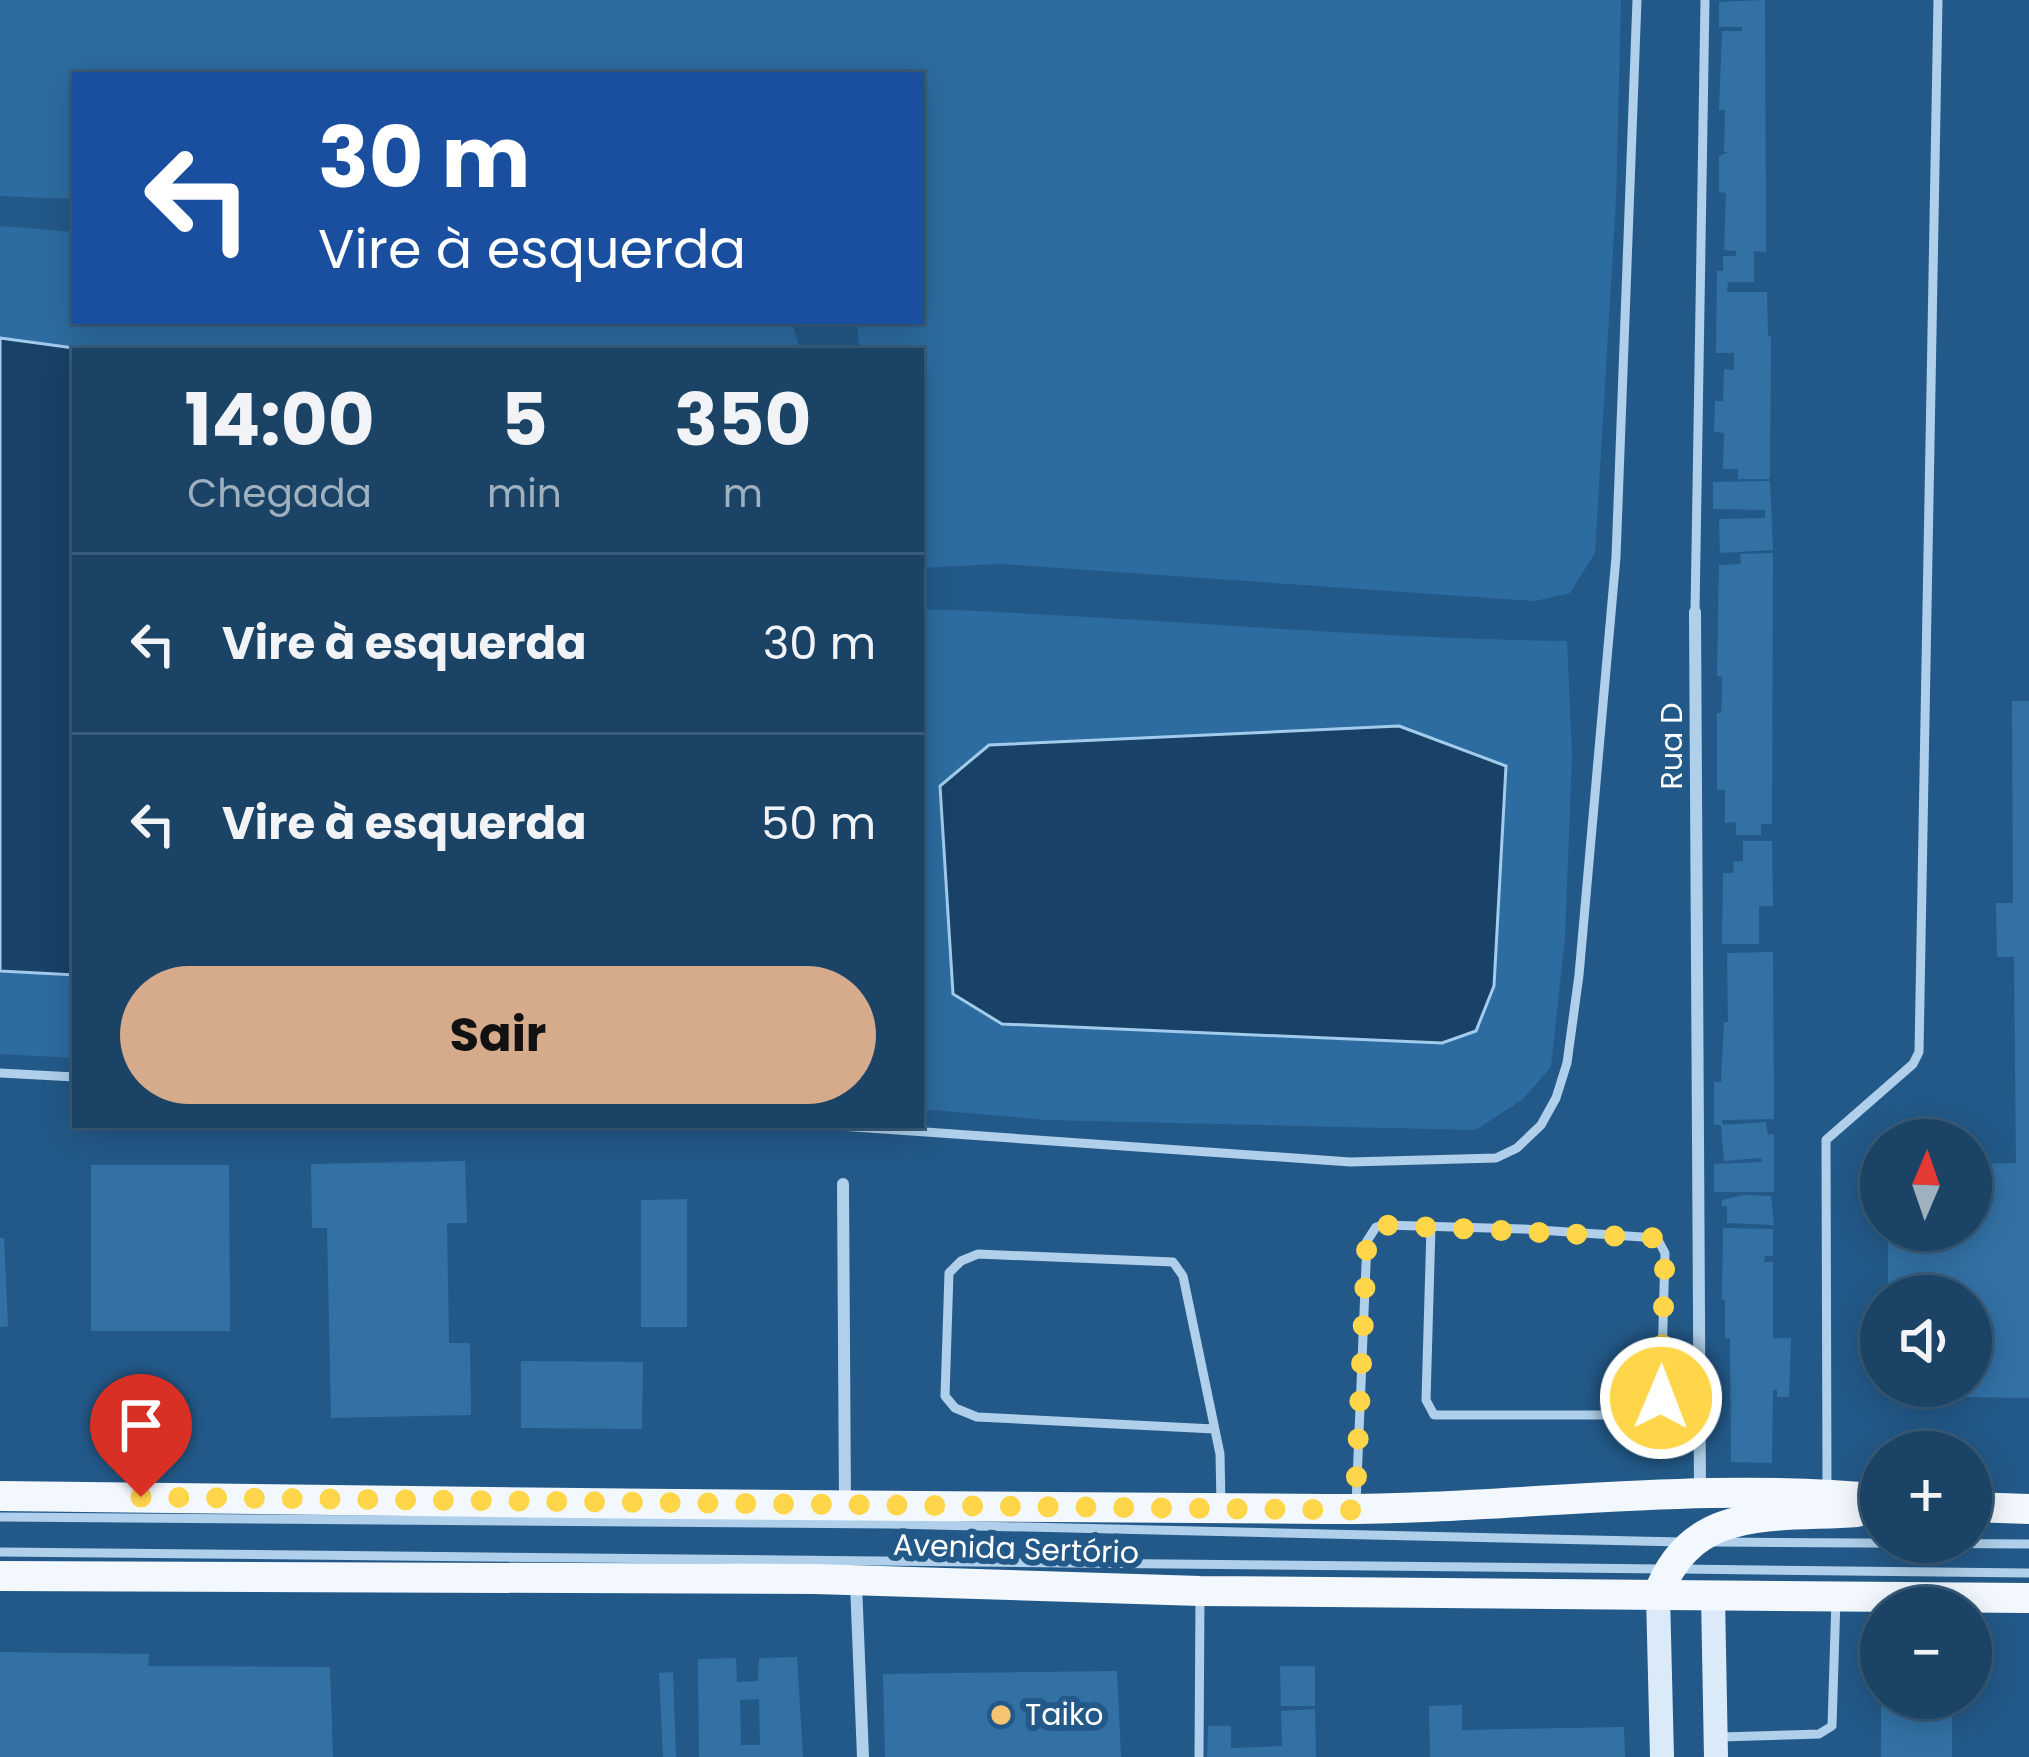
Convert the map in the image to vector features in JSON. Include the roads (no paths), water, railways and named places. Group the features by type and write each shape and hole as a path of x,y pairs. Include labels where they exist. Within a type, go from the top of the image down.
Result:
{"main road":[{"name":"Avenida Sertório","path":"0,1496 1355,1510 1700,1492 1860,1497"},
{"path":"1992,1508 2029,1509"},
{"path":"1663,1582 1691,1542 1715,1528 1745,1520 1860,1512"},
{"name":"Avenida Sertório","path":"0,1576 856,1580 1200,1591 1663,1582 1713,1596 2029,1598"}],"street":[{"name":"Rua D","path":"1695,612 1700,1492"},
{"path":"843,1184 844,1506"},
{"path":"856,1580 862,1757"},
{"path":"1662,1757 1663,1582"},
{"path":"1713,1596 1716,1747"}],"lane":[{"path":"868,1128 1349,1162 1496,1158 1516,1148 1541,1125 1567,1063 1612,611 1636,0"},
{"name":"Rua D","path":"1695,612 1705,0"},
{"path":"1827,1494 1825,1147 1831,1134 1913,1064 1919,1052 1939,0"},
{"path":"0,1073 72,1077"},
{"path":"1355,1510 1367,1241 1370,1233 1384,1225 1431,1227 1657,1238 1665,1253 1659,1407 1644,1414 1434,1414 1426,1400 1431,1227"},
{"path":"1214,1429 977,1418 956,1408 945,1396 949,1273 978,1254 1173,1262 1183,1276 1220,1454 1221,1509"},
{"path":"0,1517 890,1524 1691,1542 2029,1544"},
{"path":"0,1552 1663,1582 2029,1573"},
{"path":"1199,1757 1200,1591"},
{"path":"1716,1747 1819,1734 1832,1726 1836,1596"}],"place":[{"name":"Taiko","path":"1001,1715"}]}
